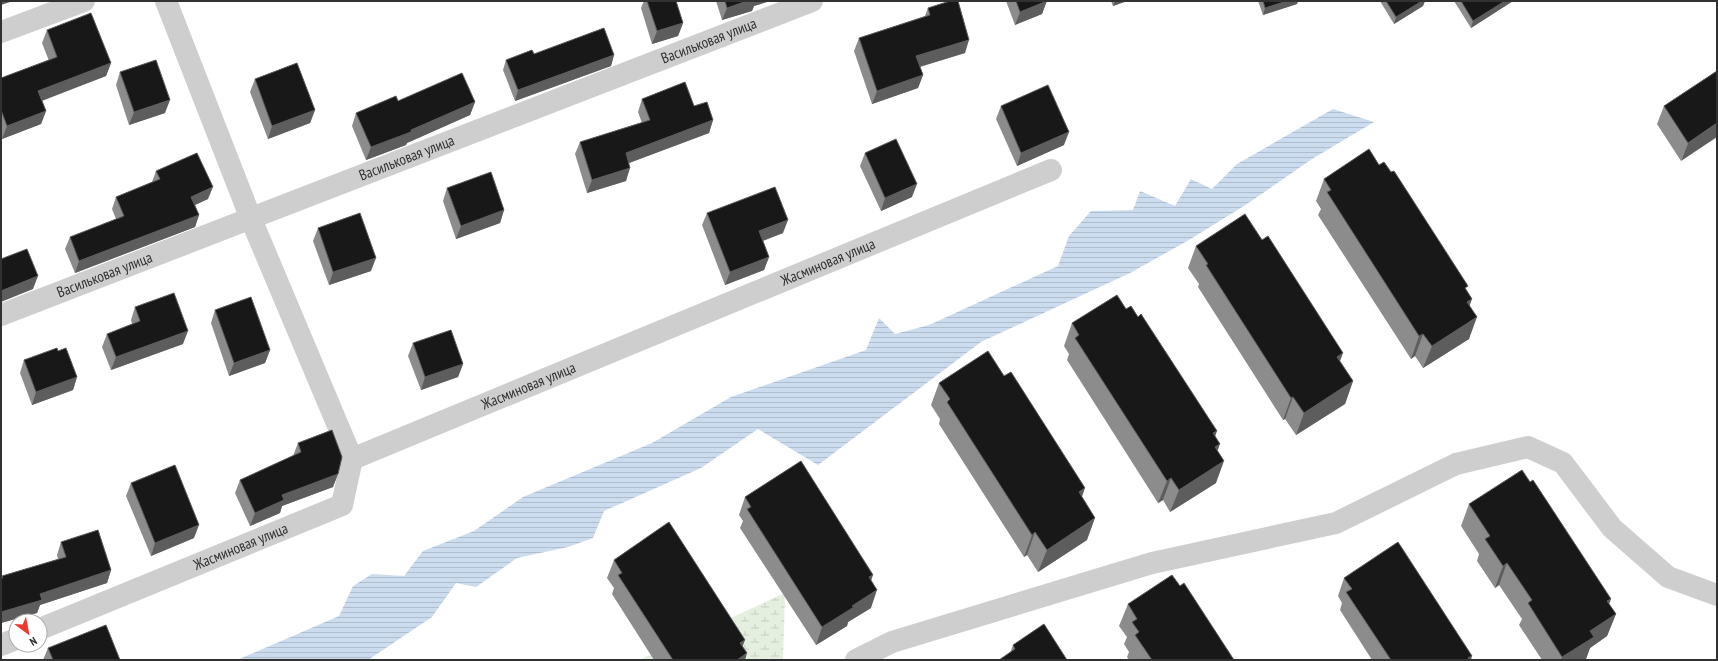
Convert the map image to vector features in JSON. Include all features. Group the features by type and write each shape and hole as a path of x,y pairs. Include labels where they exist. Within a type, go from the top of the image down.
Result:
{"street":[{"path":"1,32 84,1"},
{"path":"166,1 251,219 352,459"},
{"name":"Васильковая улица","path":"1,316 812,1"},
{"name":"Жасминовая улица","path":"48,626 342,505 352,459 1050,170"},
{"path":"856,660 892,642 1152,563 1336,523 1456,464 1528,447 1562,463 1612,528 1668,577 1717,595"}],"green space":[{"path":"785,593 783,660 639,660"}],"water":[{"path":"1333,109 1374,122 1312,159 1247,204 1189,240 1130,273 981,342 818,465 758,429 701,468 604,511 593,538 568,547 517,558 476,587 456,583 432,617 368,660 237,660 339,616 353,586 372,574 404,576 423,551 474,531 523,497 652,443 731,397 866,350 879,318 895,334 929,325 1058,266 1069,236 1091,211 1133,210 1140,191 1175,206 1191,179 1212,189 1237,164"}],"building":[{"path":"647,1 676,1 683,23 657,31"},
{"path":"725,1 747,1 727,8"},
{"path":"950,1 958,1 969,40 916,56 923,75 877,91 859,38 930,15 928,8"},
{"path":"1016,1 1047,1 1020,12"},
{"path":"1263,1 1287,1 1265,8"},
{"path":"1386,1 1422,1 1396,17"},
{"path":"1461,1 1505,1 1473,21"},
{"path":"91,13 111,63 38,91 46,111 7,126 1,110 1,78 57,57 47,30"},
{"path":"604,28 614,55 518,90 506,60 532,50 534,54"},
{"path":"156,60 170,100 134,112 120,72"},
{"path":"297,63 315,110 272,126 255,79"},
{"path":"1717,71 1717,123 1688,143 1664,106"},
{"path":"462,73 475,102 411,130 411,132 371,147 356,113 396,96 398,101"},
{"path":"685,82 694,106 707,102 713,120 626,153 630,168 592,180 580,142 650,120 642,99"},
{"path":"1048,85 1069,132 1021,153 1001,106"},
{"path":"896,139 917,184 885,198 865,153"},
{"path":"1369,149 1379,165 1384,162 1391,172 1394,171 1468,286 1465,288 1472,299 1467,302 1477,317 1432,346 1423,334 1419,336 1327,192 1331,190 1324,179"},
{"path":"197,153 213,187 191,197 199,215 79,261 70,237 124,216 116,197 160,179 156,171"},
{"path":"491,172 504,210 461,226 447,188"},
{"path":"775,187 788,220 759,231 769,257 730,272 707,213"},
{"path":"360,213 376,258 333,272 318,228"},
{"path":"1245,214 1262,240 1268,236 1343,353 1337,357 1353,381 1304,413 1293,397 1291,398 1206,265 1208,264 1196,246"},
{"path":"27,249 38,276 1,291 1,259"},
{"path":"174,293 188,331 116,357 107,334 140,321 135,307"},
{"path":"1117,295 1126,309 1131,306 1138,317 1141,314 1217,431 1213,433 1220,444 1215,447 1224,461 1179,490 1171,478 1167,481 1075,338 1079,335 1072,323"},
{"path":"251,297 270,350 234,363 215,310"},
{"path":"451,330 463,364 425,377 413,343"},
{"path":"57,348 58,351 66,348 77,377 36,392 24,360"},
{"path":"988,351 1004,376 1011,372 1085,488 1079,492 1095,518 1047,550 1035,532 1032,535 947,402 950,399 939,383"},
{"path":"332,430 342,457 338,474 282,495 284,500 255,513 240,480 301,452 298,443"},
{"path":"801,461 873,575 869,577 877,590 852,606 854,607 822,627 747,509 751,507 745,497"},
{"path":"175,465 199,525 155,543 131,483"},
{"path":"1522,470 1530,482 1533,480 1611,599 1607,601 1616,614 1590,631 1594,637 1562,657 1528,603 1532,600 1507,563 1503,566 1485,539 1490,536 1469,504"},
{"path":"669,522 745,640 740,643 747,653 737,660 673,660 618,575 622,573 614,560"},
{"path":"98,530 111,570 40,594 42,600 1,612 2,576 66,557 61,542"},
{"path":"1398,542 1472,656 1468,658 1469,660 1391,660 1346,592 1352,589 1344,578"},
{"path":"1172,575 1180,586 1184,583 1234,660 1152,660 1135,635 1139,632 1132,622 1137,619 1128,604"},
{"path":"1044,624 1067,660 999,660 1015,649 1013,645"},
{"path":"106,625 120,660 53,660 48,648"}]}
